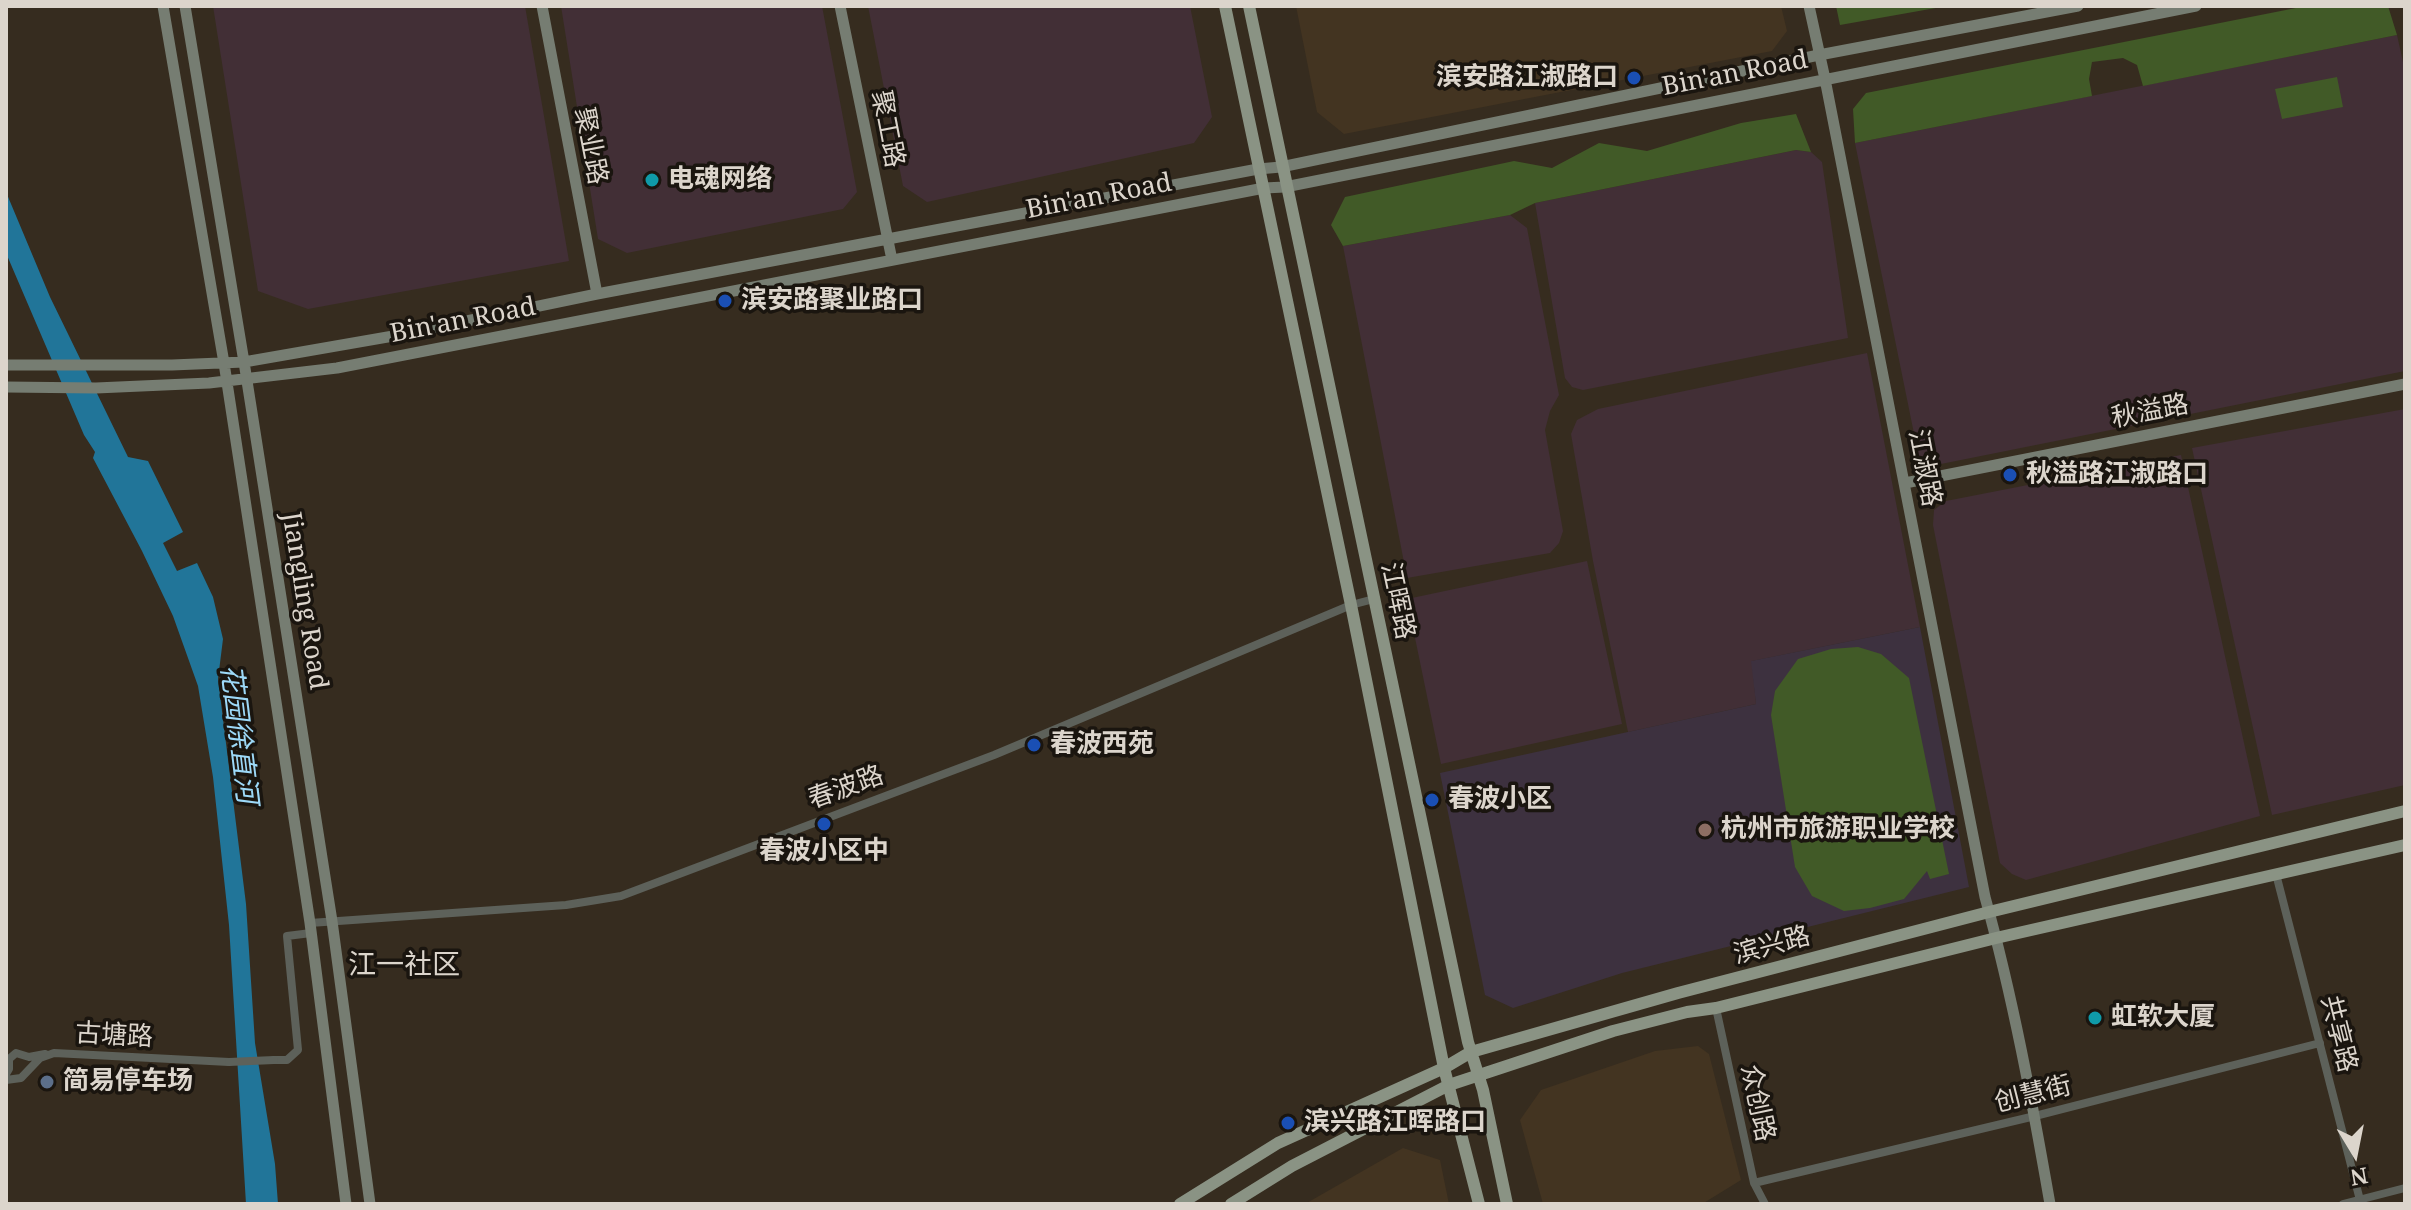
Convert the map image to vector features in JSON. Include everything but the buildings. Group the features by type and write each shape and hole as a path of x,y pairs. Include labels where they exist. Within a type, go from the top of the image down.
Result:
{"main road":[{"name":"Jiangling Road","path":"163,6 227,381 310,928 346,1204"},
{"name":"Jiangling Road","path":"185,6 332,921 370,1204"},
{"name":"聚业路","path":"542,6 597,294"},
{"name":"聚工路","path":"840,6 892,260"},
{"name":"江晖路","path":"1225,6 1351,605 1444,1068 1479,1204"},
{"name":"江晖路","path":"1249,6 1471,1052 1507,1204"},
{"name":"江淑路","path":"1809,6 1989,912 2035,1116 2050,1204"},
{"name":"Bin'an Road","path":"6,365 244,362 1281,167 1819,55 2078,6"},
{"name":"Bin'an Road","path":"6,387 96,388 247,380 337,368 1264,188 1285,187 2196,6"},
{"name":"秋溢路","path":"1905,483 2405,384"},
{"name":"滨兴路","path":"1180,1204 1278,1143 1444,1068 1471,1052 1678,993 1989,912 2405,811"},
{"name":"滨兴路","path":"1231,1204 1292,1166 1449,1085 1613,1031 1996,938 2405,845"}],"street":[{"name":"春波路","path":"310,928 332,921 566,905 621,896 994,755 1351,605 1374,599"},
{"name":"共享路","path":"2276,874 2361,1202"},
{"name":"古塘路","path":"6,1077 21,1078 40,1058 54,1053 229,1062 287,1060 298,1050 287,936 310,928"},
{"name":"众创路","path":"1716,1008 1754,1183 1765,1204"},
{"name":"创慧街","path":"1754,1183 2035,1116 2320,1043"},
{"path":"6,1077 9,1059 16,1053 29,1057 54,1053"},
{"path":"2343,1204 2361,1202 2405,1188"}],"shaded area":[{"path":"213,6 525,6 569,261 308,309 258,291"},
{"path":"561,6 822,6 857,192 843,209 627,253 598,239"},
{"path":"868,6 1190,6 1212,117 1194,143 927,202 903,186"},
{"path":"1296,6 1781,6 1787,31 1772,51 1344,134 1317,112"},
{"path":"2397,35 2405,71 2405,371 1921,468 1855,143"},
{"path":"1796,150 1811,152 1822,162 1848,338 1583,390 1572,387 1565,378 1535,203"},
{"path":"1510,215 1527,228 1559,395 1550,411 1545,430 1563,531 1559,543 1550,553 1407,578 1343,246"},
{"path":"1867,353 1920,627 1752,661 1756,704 1628,732 1571,434 1577,420 1598,409"},
{"path":"2405,409 2405,785 2272,815 2192,448"},
{"path":"2181,455 2260,816 2026,880 2012,874 2000,863 1933,525 1934,510 1946,501"},
{"path":"1587,561 1622,724 1441,764 1407,599"},
{"name":"杭州市旅游职业学校","path":"1920,627 1969,887 1622,973 1513,1008 1485,995 1440,773 1756,704 1751,661"},
{"path":"1698,1046 1709,1054 1741,1180 1702,1204 1543,1204 1520,1120 1541,1090 1655,1051"},
{"path":"1403,1148 1440,1160 1449,1204 1305,1204"}],"green space":[{"path":"1836,6 1947,6 1840,25"},
{"path":"2306,6 2388,6 2397,35 2143,86 2137,65 2123,58 2092,62 2089,79 2092,96 1855,143 1853,109 1866,93"},
{"path":"2337,77 2343,107 2282,119 2275,89"},
{"path":"1796,114 1811,152 1796,150 1535,203 1510,215 1343,246 1331,225 1345,197 1514,161 1552,168 1599,143 1647,151 1741,123"},
{"path":"1858,647 1881,654 1909,678 1949,874 1930,879 1927,871 1904,899 1844,911 1812,896 1795,867 1771,715 1775,691 1798,659 1831,649"}],"water":[{"path":"6,192 50,297 128,457 148,461 183,532 163,543 177,571 197,563 213,597 223,639 218,679 246,904 255,1043 275,1164 278,1204 246,1204 229,925 213,777 198,686 173,616 93,458 95,452 84,435 6,253"}],"place":[{"name":"滨安路江淑路口","path":"1634,78"},
{"name":"电魂网络","path":"652,180"},
{"name":"滨安路聚业路口","path":"725,301"},
{"name":"秋溢路江淑路口","path":"2010,475"},
{"name":"春波西苑","path":"1034,745"},
{"name":"春波小区","path":"1432,800"},
{"name":"春波小区中","path":"824,824"},
{"name":"杭州市旅游职业学校","path":"1705,830"},
{"name":"虹软大厦","path":"2095,1018"},
{"name":"简易停车场","path":"47,1082"},
{"name":"滨兴路江晖路口","path":"1288,1123"}],"district":[{"name":"江一社区","path":"404,966"}],"water label":[{"name":"花园徐直河","path":"238,734"}]}
